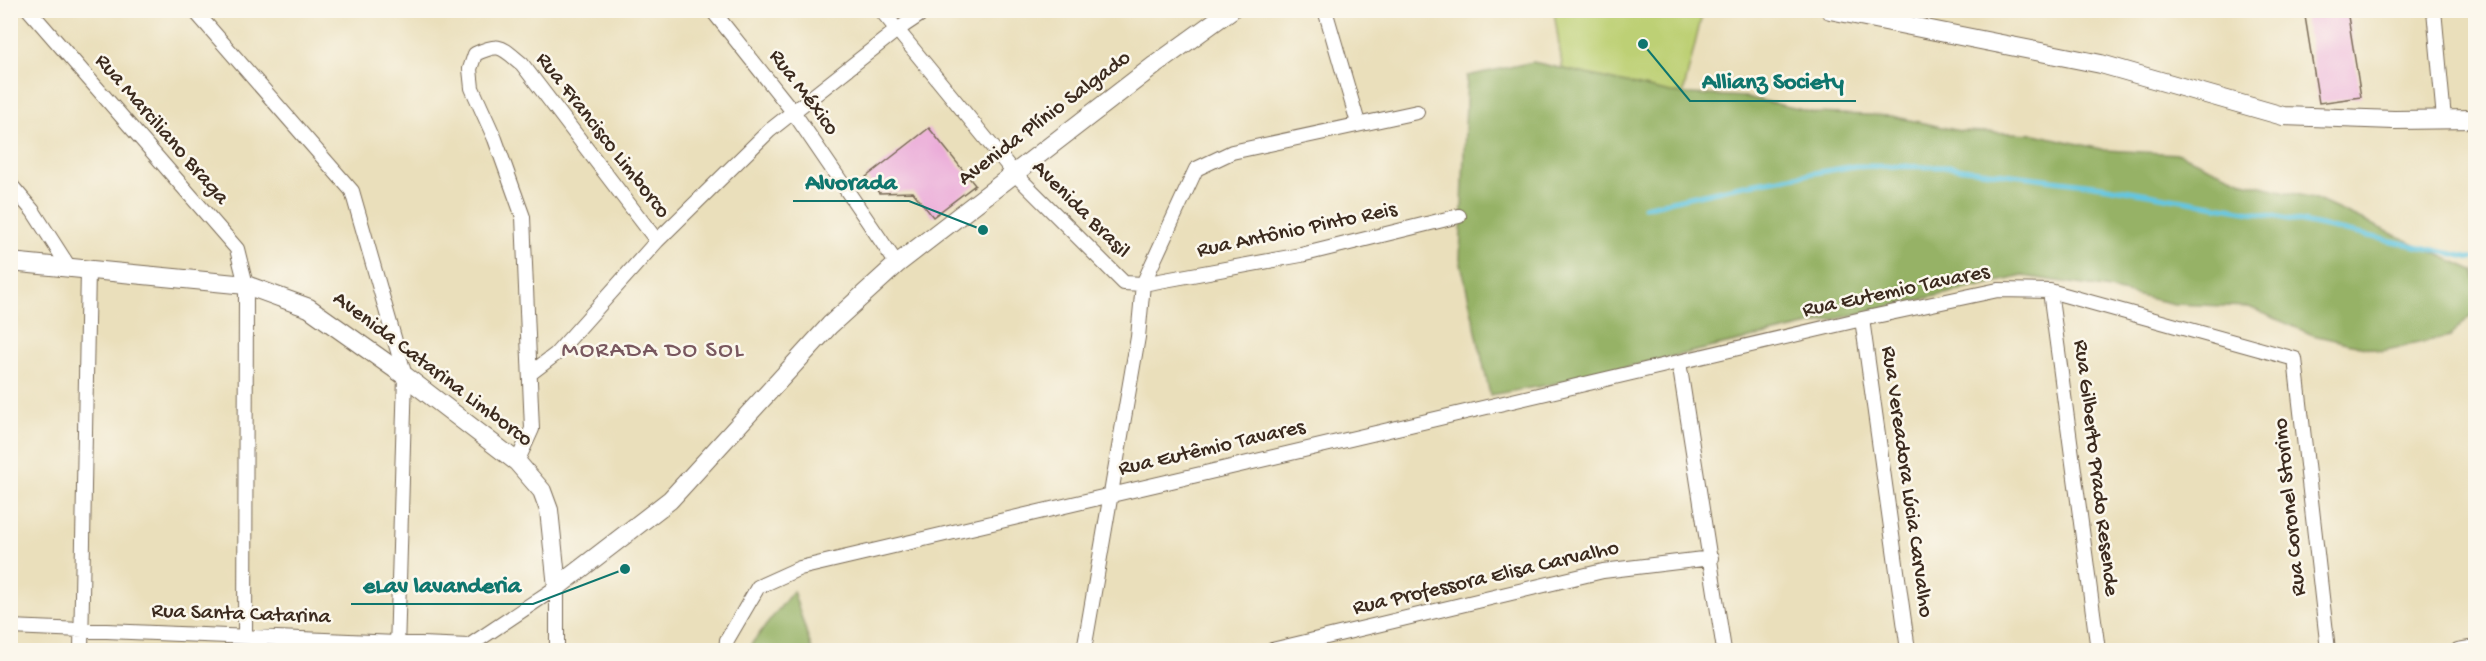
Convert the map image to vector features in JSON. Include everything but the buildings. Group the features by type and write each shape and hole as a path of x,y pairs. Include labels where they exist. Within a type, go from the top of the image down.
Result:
{"street":[{"name":"Rua Marciliano Braga","path":"29,10 237,249 246,285 245,643"},
{"path":"194,10 352,191 405,376 397,647"},
{"name":"Rua México","path":"712,10 794,113 897,264"},
{"name":"Avenida Brasil","path":"881,10 1014,173 1124,283 1143,284"},
{"path":"531,373 562,347 657,241 769,131 897,30 927,10"},
{"name":"Avenida Plínio Salgado","path":"466,648 557,587 670,500 830,326 897,264 1231,10"},
{"path":"1324,10 1358,123"},
{"path":"1830,10 2101,64 2283,116 2394,120 2475,119"},
{"path":"2433,10 2444,119"},
{"name":"Rua Francisco Limborco","path":"517,462 532,429 523,217 495,140 472,88 470,69 475,54 492,46 499,47 522,64 657,241"},
{"path":"1084,651 1138,337 1143,284 1196,170 1232,152 1417,112"},
{"path":"10,184 33,211 69,267"},
{"name":"Rua Antônio Pinto Reis","path":"1143,284 1301,255 1459,216"},
{"name":"Avenida Catarina Limborco","path":"10,262 246,285 309,308 405,376 517,462 542,491 549,510 557,587"},
{"path":"81,651 88,269"},
{"name":"Rua Eutemio Tavares","path":"1679,362 1998,290 2050,291 2295,359"},
{"name":"Rua Gilberto Prado Resende","path":"2050,291 2098,651"},
{"name":"Rua Vereadora Lúcia Carvalho","path":"1862,319 1908,651"},
{"name":"Rua Coronel Storino","path":"2295,359 2328,651"},
{"path":"1679,362 1724,651"},
{"name":"Rua Eutêmio Tavares","path":"726,651 727,640 758,587 800,568 1679,362"},
{"name":"Rua Professora Elisa Carvalho","path":"1272,651 1603,571 1711,558"},
{"path":"557,587 557,651"},
{"name":"Rua Santa Catarina","path":"10,627 81,630 245,643 466,648"},
{"path":"2458,651 2475,648"}],"green space":[{"path":"1554,11 1703,11 1681,102 1566,92"},
{"path":"1533,62 1671,93 1746,97 1816,113 1891,116 1960,131 2035,134 2105,150 2180,154 2244,182 2313,198 2475,271 2475,311 2450,336 2382,351 2313,335 2249,307 2174,304 2104,288 2023,276 1548,385 1490,395 1460,259 1467,76"},
{"path":"793,591 812,650 751,650 752,643"}],"waterway":[{"path":"1644,207 1744,185 1855,166 1949,167 2102,186 2269,215 2472,258"}],"place":[{"name":"Allianz Society","path":"1643,44"},
{"name":"Alvorada","path":"983,230"},
{"name":"eLav lavanderia","path":"625,569"}],"district":[{"name":"MORADA DO SOL","path":"653,351"}]}
